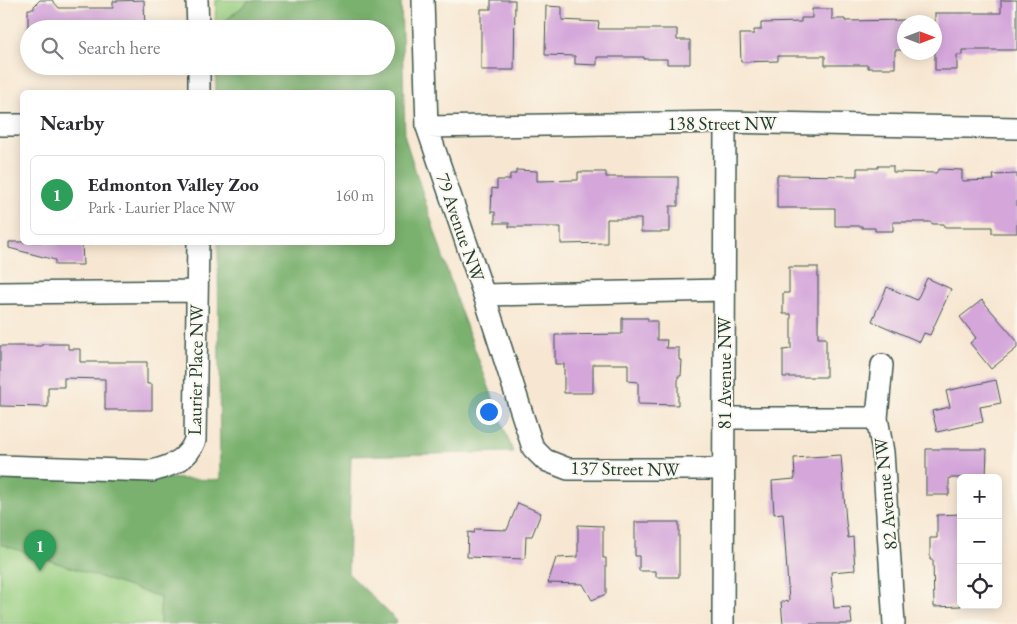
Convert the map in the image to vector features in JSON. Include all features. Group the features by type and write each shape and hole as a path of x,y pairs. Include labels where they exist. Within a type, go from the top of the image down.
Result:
{"street":[{"path":"197,0 198,20"},
{"name":"79 Avenue NW","path":"423,0 427,127 533,448"},
{"path":"199,75 199,90"},
{"name":"138 Street NW","path":"427,127 725,122 1017,128"},
{"name":"81 Avenue NW","path":"724,624 725,122"},
{"path":"0,125 20,125"},
{"name":"Laurier Place NW","path":"0,466 152,471 175,464 192,450 195,440 198,245"},
{"path":"484,295 724,290"},
{"path":"0,293 197,291"},
{"name":"82 Avenue NW","path":"882,365 878,418 883,452 894,624"},
{"path":"724,418 878,418"},
{"name":"137 Street NW","path":"533,448 545,460 568,469 724,469"}],"green space":[{"path":"216,0 250,0 226,20 215,20"},
{"path":"250,0 401,0 405,138 458,304 513,452 351,456 348,573 397,621 395,624 160,624 160,597 0,544 0,473 220,480 218,245 395,245 395,90 216,90 216,75 395,75 395,20 227,20"},
{"path":"0,544 160,597 160,624 0,624"}],"building":[{"path":"40,0 52,0 59,8 113,8 113,1 144,0 145,20 28,20 28,9 34,9 34,6"},
{"path":"491,0 515,0 514,70 481,70 481,9 491,9"},
{"path":"1001,0 1017,0 1017,50 962,50 962,55 957,55 957,70 935,70 935,60 942,60 942,15 935,15 935,13 1001,13"},
{"path":"546,6 562,7 562,20 599,22 598,29 677,29 677,40 690,40 690,64 667,64 667,59 644,59 644,57 597,57 597,65 575,64 575,56 545,55"},
{"path":"812,9 832,9 832,19 845,19 845,21 897,20 895,68 868,68 868,65 825,65 825,56 778,56 778,61 741,62 740,34 754,34 754,30 761,30 761,23 801,22 801,18 812,18"},
{"path":"878,166 893,166 893,172 936,173 939,169 962,170 962,181 994,180 993,175 1017,174 1017,233 992,233 992,227 944,227 944,224 933,224 930,222 893,222 893,231 875,231 875,228 862,228 862,226 835,226 835,208 777,208 777,175 857,176 857,168 878,168"},
{"path":"516,170 537,171 537,181 578,180 578,172 606,172 606,177 678,177 678,206 670,206 670,232 641,232 641,219 607,219 607,243 561,244 561,227 509,227 509,223 495,223 495,212 491,212 492,188 497,189 497,180 510,180 510,174 516,174"},
{"path":"9,242 20,242 20,245 82,245 83,265 55,265 55,260 9,248"},
{"path":"789,267 818,267 818,338 826,338 826,377 783,377 783,350 791,349 791,314 783,314 783,293 789,293"},
{"path":"927,278 951,289 930,335 924,333 920,342 872,321 887,287 917,300"},
{"path":"982,300 1017,341 1017,348 991,369 970,343 976,338 960,317"},
{"path":"622,318 648,318 648,321 657,321 657,340 667,340 666,348 679,348 679,360 682,360 681,376 678,376 678,405 638,404 638,382 628,381 628,364 593,364 593,393 564,393 564,364 555,364 555,335 622,334"},
{"path":"42,344 68,344 68,349 80,349 80,362 147,362 147,384 152,384 152,410 105,410 105,379 64,378 64,387 48,387 48,407 0,406 0,346 42,346"},
{"path":"996,380 1001,403 980,407 983,422 937,432 932,411 950,407 946,391"},
{"path":"926,449 987,449 986,474 957,474 957,478 949,478 949,495 926,495"},
{"path":"841,455 846,522 848,538 853,537 855,570 831,572 834,608 850,607 852,624 783,624 781,602 789,601 783,513 774,514 772,481 795,479 794,458"},
{"path":"518,503 541,513 532,536 526,536 525,559 467,557 468,532 474,533 475,529 507,530"},
{"path":"957,514 957,606 934,607 933,560 930,560 930,538 937,538 937,515"},
{"path":"635,522 679,522 679,577 656,577 656,571 639,571 639,556 635,556"},
{"path":"578,525 603,526 603,558 606,558 606,594 592,600 583,584 548,583 556,558 578,557"}],"place":[{"name":"Edmonton Valley Zoo","path":"40,571"}]}
